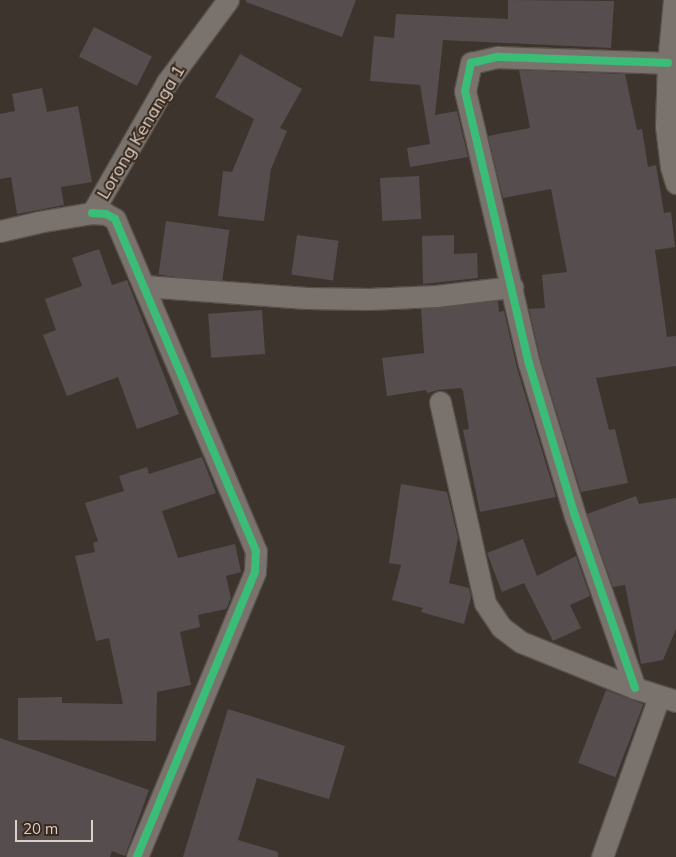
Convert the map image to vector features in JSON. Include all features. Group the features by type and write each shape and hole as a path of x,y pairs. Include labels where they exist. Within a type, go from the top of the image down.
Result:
{"street":[{"name":"Lorong Kenanga 1","path":"0,231 38,222 92,213 167,82 228,0"},
{"path":"674,0 668,63 666,126 671,167 676,183"},
{"path":"635,688 575,516 529,364 465,91 471,63 514,56 668,63"},
{"path":"92,213 106,214 114,219 256,551 254,572 137,857"},
{"path":"144,286 307,298 369,299 436,296 512,287"},
{"path":"440,402 485,603 501,627 521,642 667,699 602,857"}],"building":[{"path":"246,0 356,0 342,37 246,2"},
{"path":"508,0 614,1 611,48 443,40 435,115 457,111 468,157 410,167 407,148 430,144 420,85 370,81 374,36 394,38 396,14 508,19"},
{"path":"94,27 152,57 137,86 79,56"},
{"path":"240,54 302,89 280,128 287,131 271,169 264,221 218,216 223,171 232,172 254,119 215,97"},
{"path":"519,70 625,74 637,130 642,129 648,167 656,165 664,213 671,212 675,247 655,250 667,337 676,336 676,366 596,378 609,430 615,429 628,483 581,492 541,361 529,309 545,308 542,275 567,272 551,189 503,198 488,136 530,128"},
{"path":"42,88 47,112 78,106 92,182 61,187 64,205 17,214 11,177 0,179 0,114 15,111 12,94"},
{"path":"419,176 421,219 382,221 380,178"},
{"path":"166,221 229,230 222,283 158,274"},
{"path":"297,235 339,241 333,280 291,275"},
{"path":"454,235 454,254 477,253 478,278 423,284 422,236"},
{"path":"99,249 112,285 127,280 179,414 137,429 118,377 67,396 43,335 56,330 45,299 82,286 72,258"},
{"path":"498,301 499,312 504,311 517,368 556,497 480,512 463,430 469,429 463,391 461,388 427,393 426,390 387,396 382,358 424,353 421,309"},
{"path":"262,310 265,354 211,358 208,314"},
{"path":"202,457 216,493 162,511 178,558 235,544 241,572 226,576 231,598 226,609 198,615 200,627 180,632 191,685 157,692 156,741 18,740 18,698 62,697 62,703 123,704 109,638 96,641 75,556 95,552 93,543 98,541 85,503 124,491 119,476 147,467 149,474"},
{"path":"401,484 447,492 458,538 449,583 469,588 471,597 464,624 421,612 423,608 392,600 401,565 389,563"},
{"path":"636,496 639,504 676,498 676,629 663,660 641,664 625,585 613,587 587,514"},
{"path":"523,539 537,576 576,556 590,596 570,605 581,628 553,641 524,583 502,592 487,553"},
{"path":"606,690 643,704 615,777 578,763"},
{"path":"228,709 345,746 329,799 257,778 238,840 278,852 278,857 183,857"},
{"path":"0,738 149,790 125,856 112,851 110,857 0,857"}],"cycle path":[{"path":"635,688 575,516 529,364 465,91 471,63 498,57 668,63"},
{"path":"92,213 106,214 115,219 256,551 255,572 137,857"}]}
